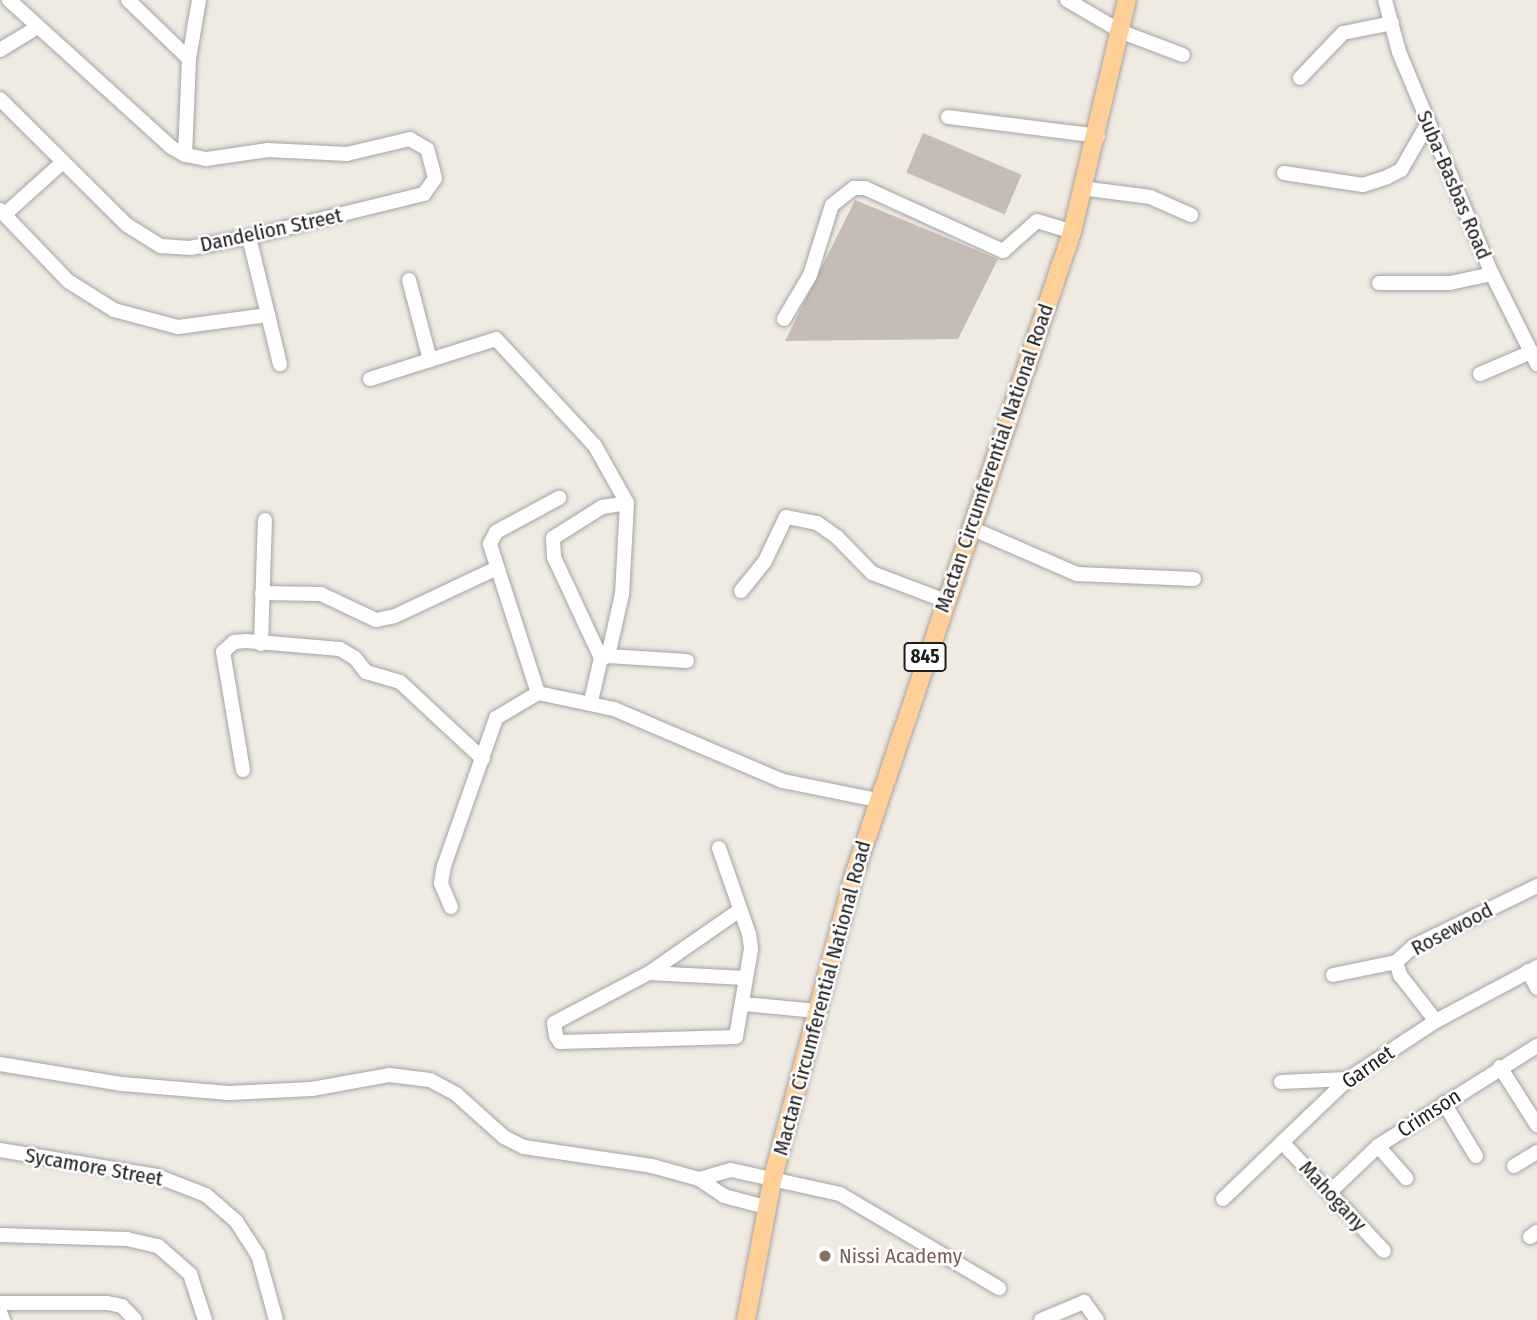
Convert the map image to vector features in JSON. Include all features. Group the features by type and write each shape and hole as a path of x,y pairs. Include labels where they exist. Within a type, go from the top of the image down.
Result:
{"main road":[{"name":"Mactan Circumferential National Road","path":"746,1320 773,1177 877,800 1072,232 1081,188 1098,136 1127,0"}],"street":[{"path":"9,0 36,28 171,147 185,155 189,60 198,0"},
{"path":"128,0 189,60"},
{"path":"1067,0 1122,32 1183,55"},
{"name":"Suba-Basbas Road","path":"1385,0 1399,52 1428,123 1492,274 1534,358"},
{"path":"1300,78 1343,33 1392,23"},
{"path":"0,50 36,28"},
{"name":"Dandelion Street","path":"0,99 149,242 190,248 249,237 429,191 434,172 427,149 410,139 347,154 268,150 206,159 185,155"},
{"path":"948,117 1098,136"},
{"path":"1284,173 1343,184 1375,181 1401,170 1428,123"},
{"path":"63,162 2,212 68,281 114,310 178,327 268,315"},
{"path":"784,319 810,275 832,205 854,188 865,188 1001,251 1037,221 1072,232"},
{"path":"1081,188 1150,197 1191,215"},
{"path":"249,237 280,364"},
{"path":"1379,283 1450,283 1492,274"},
{"path":"409,280 430,360"},
{"path":"370,379 496,340 595,446 627,503 622,594 591,701"},
{"path":"1480,374 1534,358"},
{"path":"538,693 490,544 496,532 559,498"},
{"path":"604,657 554,557 553,538 602,507 627,503"},
{"path":"741,591 765,561 786,517 817,523 837,537 872,573 946,601"},
{"path":"261,643 265,520"},
{"path":"971,528 1077,574 1194,579"},
{"path":"262,593 321,594 376,620 396,616 497,568"},
{"path":"243,770 223,652 234,642 340,649 355,658 366,672 400,682 483,758"},
{"path":"604,657 687,661"},
{"path":"451,907 441,883 444,866 496,718 538,693 591,701 783,781 877,800"},
{"path":"719,848 740,910 751,949 745,978 744,1004 736,1037 730,1040 560,1042 555,1036 554,1023 649,973 740,910"},
{"name":"Rosewood","path":"1436,1021 1400,975 1396,962 1414,946 1537,886"},
{"path":"1333,975 1396,962"},
{"path":"1533,969 1537,988"},
{"name":"Garnet","path":"1223,1199 1348,1079 1436,1021 1533,969"},
{"path":"649,973 745,978"},
{"path":"744,1004 817,1011"},
{"name":"Crimson","path":"1329,1193 1378,1146 1537,1046"},
{"path":"0,1064 122,1084 229,1093 312,1089 390,1075 430,1080 456,1094 504,1137 524,1147 616,1160 699,1179 724,1196 766,1207"},
{"path":"1500,1067 1537,1125"},
{"path":"1281,1082 1348,1079"},
{"path":"1444,1103 1476,1156"},
{"name":"Mahogany","path":"1282,1142 1384,1251"},
{"path":"1378,1146 1406,1178"},
{"name":"Sycamore Street","path":"0,1150 157,1175 206,1195 236,1221 258,1255 276,1320"},
{"path":"1514,1166 1537,1152"},
{"path":"699,1179 731,1171 773,1177 840,1194 999,1288"},
{"path":"0,1234 127,1239 158,1246 190,1274 205,1320"},
{"path":"1041,1320 1084,1302 1097,1320"},
{"path":"0,1303 107,1303 122,1306 135,1320"},
{"path":"0,1311 3,1320"}],"building":[{"path":"923,133 1021,175 1005,214 906,173"},
{"path":"855,200 998,259 958,339 785,341"}],"place":[{"name":"Nissi Academy","path":"825,1256"}]}
